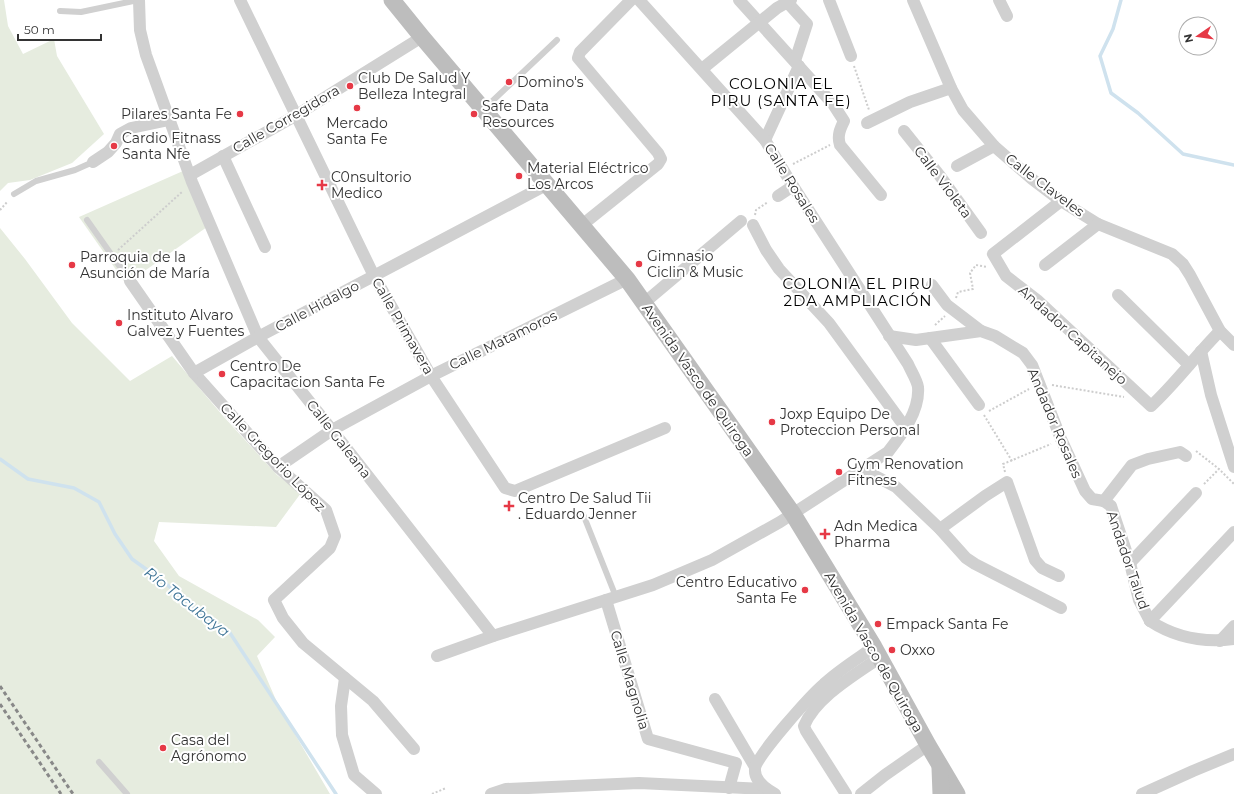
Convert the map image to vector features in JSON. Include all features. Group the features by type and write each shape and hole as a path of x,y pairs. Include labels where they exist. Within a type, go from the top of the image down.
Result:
{"main road":[{"name":"Avenida Vasco de Quiroga","path":"392,0 627,279 793,514 876,653 939,766 957,794"},
{"path":"939,766 941,794"}],"street":[{"name":"Calle Galeana","path":"139,0 140,30 146,55 191,179 258,337 492,636"},
{"name":"Calle Primavera","path":"240,0 374,276 431,376 505,488 515,491 665,428"},
{"name":"Calle Rosales","path":"639,0 765,140 792,186 908,364 918,386 917,400 913,412 905,427"},
{"path":"739,0 833,104 844,121 839,131 840,145 881,195"},
{"path":"829,0 851,56"},
{"name":"Calle Claveles","path":"913,0 951,88 964,110 994,146 1032,179 1098,224 1172,254 1183,264 1190,275 1220,331 1234,345"},
{"path":"999,0 1007,16"},
{"path":"702,69 760,22 789,1 807,24 797,64 765,140"},
{"path":"582,225 658,164 661,159 658,153 578,58 580,52 625,2"},
{"name":"Calle Corregidora","path":"191,179 223,156 296,116 422,37"},
{"path":"869,122 910,102 951,88"},
{"path":"93,162 108,152 116,143 120,134 131,128 169,120"},
{"name":"Calle Violeta","path":"904,131 940,176 981,233"},
{"path":"958,166 994,146"},
{"path":"223,156 265,247"},
{"name":"Calle Hidalgo","path":"194,373 258,337 548,184"},
{"path":"778,196 792,186"},
{"name":"Andador Capitanejo","path":"1061,200 993,254 1006,276 1037,300 1145,400"},
{"path":"644,303 742,221"},
{"path":"1045,265 1098,224"},
{"path":"437,656 492,636 653,585 712,560 793,514 888,452 898,439 905,427 829,323 779,269 766,250 753,225"},
{"name":"Calle Matamoros","path":"278,467 332,430 431,376 627,279"},
{"name":"Calle Gregorio López","path":"130,281 194,373 278,467 326,510 336,536 330,548 274,600 283,618 303,643 373,701 414,749"},
{"path":"932,285 947,305 981,331"},
{"path":"1118,296 1189,365"},
{"name":"Andador Rosales","path":"889,336 925,338 981,331 995,336 1023,353 1032,365 1061,439 1085,491 1092,499 1104,501"},
{"path":"1145,400 1151,406 1158,400 1200,351 1220,331"},
{"path":"925,338 981,409"},
{"path":"1200,351 1211,395 1234,467"},
{"path":"1104,501 1132,465 1148,459 1180,452 1186,456"},
{"path":"862,469 896,487 940,529 966,558 1061,608"},
{"path":"940,529 1007,482 1035,560 1042,568 1059,576"},
{"path":"1130,563 1196,493"},
{"name":"Andador Talud","path":"1104,501 1111,506 1130,563 1139,600 1150,621"},
{"path":"1234,532 1150,621 1176,635 1201,641 1234,639"},
{"name":"Calle Magnolia","path":"611,598 648,739 736,763 729,788"},
{"path":"1220,641 1234,626"},
{"path":"770,791 758,781 755,773 755,767 757,761 775,737 823,684 876,653"},
{"path":"846,794 804,726 806,720 820,703 876,653"},
{"path":"346,678 341,706 342,735 354,775 376,794"},
{"path":"715,699 755,767"},
{"path":"861,794 928,745"},
{"path":"1142,794 1234,754"},
{"path":"491,794 506,789 639,784 770,791"}],"lane":[{"path":"60,11 81,12 139,0"},
{"path":"484,110 556,40"},
{"path":"14,194 36,181 75,170 93,162"},
{"name":"Calle Gregorio López","path":"87,220 130,281"},
{"path":"583,514 611,598"},
{"path":"99,762 127,794"}],"path":[{"path":"851,56 869,122"},
{"path":"783,170 839,141"},
{"path":"112,255 191,179"},
{"path":"0,210 14,194"},
{"path":"756,210 778,196"},
{"path":"925,338 953,309 958,292 973,289 970,273 976,265 991,268"},
{"path":"1012,461 981,409 1039,383 1145,400"},
{"path":"1003,464 1061,439"},
{"path":"1186,456 1192,448 1201,453 1234,484"},
{"path":"1196,493 1219,469"},
{"path":"432,794 446,788"}],"shaded area":[{"path":"0,0 4,0 8,26 23,54 54,39 57,56 104,134 72,163 30,180 8,183 0,191"},
{"path":"183,171 207,227 126,284 79,217"},
{"path":"0,228 72,323 130,381 172,356 224,417 277,475 301,493 276,527 159,522 154,541 179,576 258,620 275,637 257,656 279,707 330,794 0,794"}],"waterway":[{"path":"1121,0 1113,29 1100,56 1111,93 1138,113 1183,154 1234,165"},
{"name":"Río Tacubaya","path":"0,459 28,479 74,488 99,502 115,534 132,559 164,582 201,614 230,633 336,794"}],"railway":[{"path":"0,686 73,794"},
{"path":"0,704 61,794"}],"place":[{"name":"Domino's","path":"509,82"},
{"name":"Club De Salud Y Belleza Integral","path":"350,86"},
{"name":"Mercado Santa Fe","path":"357,108"},
{"name":"Pilares Santa Fe","path":"240,114"},
{"name":"Safe Data Resources","path":"474,114"},
{"name":"Cardio Fitnass Santa Nfe","path":"114,146"},
{"name":"Material Eléctrico Los Arcos","path":"519,176"},
{"name":"C0nsultorio Medico","path":"322,185"},
{"name":"Gimnasio Ciclin & Music","path":"639,264"},
{"name":"Parroquia de la Asunción de María","path":"72,265"},
{"name":"Instituto Alvaro Galvez y Fuentes","path":"119,323"},
{"name":"Centro De Capacitacion Santa Fe","path":"222,374"},
{"name":"Joxp Equipo De Proteccion Personal","path":"772,422"},
{"name":"Gym Renovation Fitness","path":"839,472"},
{"name":"Centro De Salud Tii . Eduardo Jenner","path":"509,506"},
{"name":"Adn Medica Pharma","path":"825,534"},
{"name":"Centro Educativo Santa Fe","path":"805,590"},
{"name":"Empack Santa Fe","path":"878,624"},
{"name":"Oxxo","path":"892,650"},
{"name":"Casa del Agrónomo","path":"163,748"}],"district":[{"name":"COLONIA EL PIRU (SANTA FE)","path":"781,92"},
{"name":"COLONIA EL PIRU 2DA AMPLIACIÓN","path":"858,292"}]}
